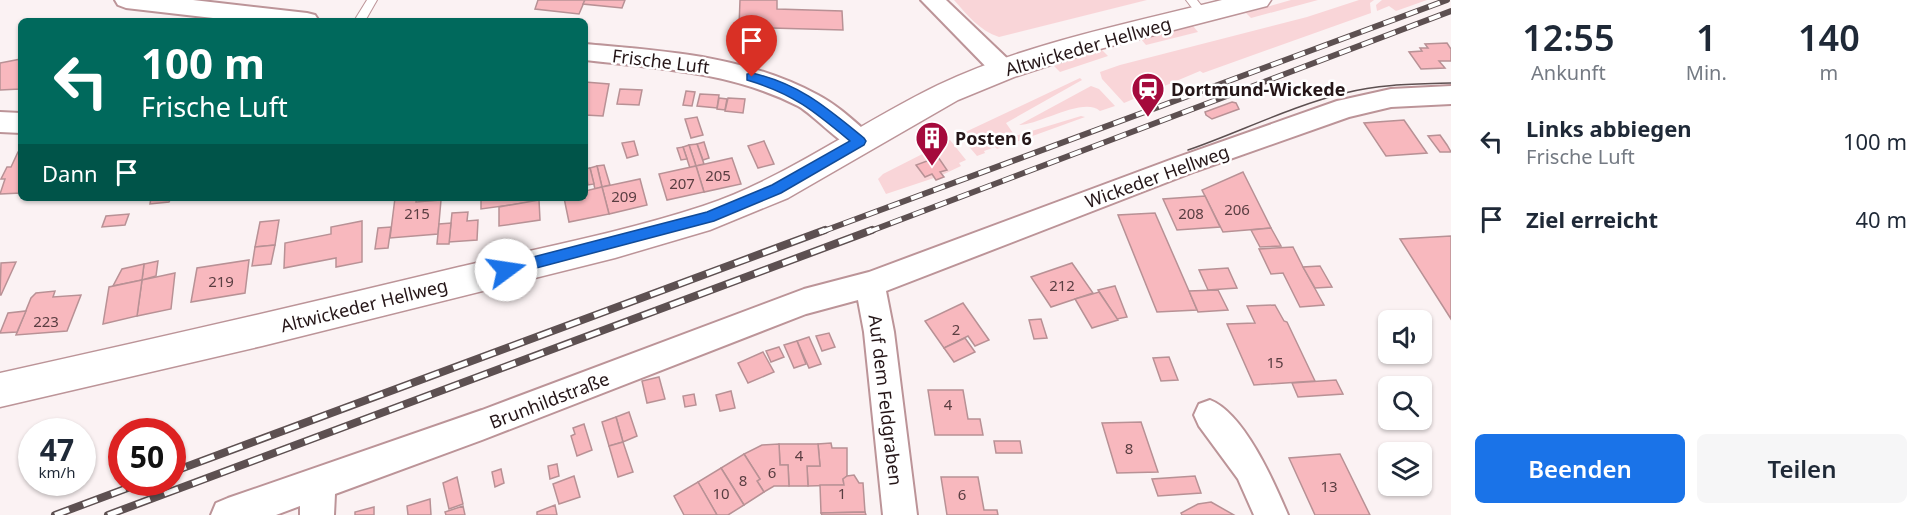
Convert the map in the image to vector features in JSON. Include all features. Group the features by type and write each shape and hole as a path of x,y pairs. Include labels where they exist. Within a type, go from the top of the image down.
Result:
{"main road":[{"name":"Altwickeder Hellweg","path":"0,390 262,330 615,244 710,217 777,189 948,93 1004,70 1197,7 1258,0"}],"street":[{"path":"126,0 172,2 286,18"},
{"path":"932,0 1004,70"},
{"name":"Frische Luft","path":"588,52 687,63 770,81 812,102 860,141"},
{"name":"Wickeder Hellweg","path":"870,284 1187,164 1346,108 1391,98 1451,95"},
{"path":"0,122 18,123"},
{"name":"Brunhildstraße","path":"228,515 318,500 629,370 804,302 870,284"},
{"name":"Auf dem Feldgraben","path":"870,284 879,332 900,515"},
{"path":"1210,415 1250,467 1271,515"}],"lane":[{"path":"361,18 372,0"}],"shaded area":[{"path":"954,0 1147,0 999,37 980,26"},
{"path":"1291,0 1318,0 1251,18 1246,13"},
{"path":"1359,0 1374,0 1370,3 1371,13 1203,73 1200,71 1124,103 1102,79 1100,72 1120,65 1307,17"},
{"path":"1382,0 1427,0 1396,11 1389,6 1377,11 1376,5"},
{"path":"1193,26 1198,32 1146,45 1141,39"},
{"path":"1102,50 1108,56 1060,72 1054,66"},
{"path":"1080,78 1082,80 1006,123 1015,136 1081,116 1085,117 997,149 995,147 977,156 959,135"},
{"path":"1091,86 1099,89 1115,106 1100,111 1093,107 1083,107 1019,125"},
{"path":"950,140 966,160 959,163 961,166 942,175 940,172 947,169 938,157 925,177 932,174 934,178 886,194 878,179 883,174"}],"building":[{"path":"538,0 585,0 579,14 535,9"},
{"path":"585,0 625,0 622,8 583,4"},
{"path":"740,0 777,0 777,9 842,11 843,30 739,27"},
{"path":"1447,43 1451,49 1451,61 1439,61 1445,68 1421,69 1409,52 1428,48 1425,44"},
{"path":"18,60 18,89 0,90 0,63"},
{"path":"588,82 609,84 603,116 588,115"},
{"path":"620,89 642,90 639,105 617,104"},
{"path":"686,91 695,92 692,106 683,105"},
{"path":"700,94 719,95 717,108 697,106"},
{"path":"719,98 727,99 725,110 717,109"},
{"path":"728,98 745,99 743,113 725,111"},
{"path":"1232,102 1236,103 1239,109 1212,119 1206,115 1205,112"},
{"path":"697,117 703,135 691,138 685,119"},
{"path":"1404,120 1427,153 1386,156 1364,123"},
{"path":"1440,135 1451,152 1440,152 1428,136"},
{"path":"634,141 638,155 627,158 622,143"},
{"path":"764,141 774,164 758,168 748,146"},
{"path":"704,142 709,158 703,160 697,144"},
{"path":"697,144 704,164 696,166 689,145"},
{"path":"689,145 696,166 690,168 683,147"},
{"path":"683,147 687,159 681,160 677,148"},
{"path":"18,152 18,193 0,194 5,179 1,179 7,167 11,167"},
{"name":"Posten 6","path":"938,157 947,170 940,172 944,177 936,180 932,174 925,177 916,165"},
{"path":"732,158 741,184 704,192 696,166"},
{"path":"604,165 610,185 602,187 597,166"},
{"path":"597,166 602,187 595,189 590,168"},
{"path":"696,166 704,192 667,200 659,174"},
{"path":"588,168 590,168 594,184 588,185"},
{"path":"1243,172 1271,228 1223,232 1202,190"},
{"path":"640,179 647,205 609,214 602,187"},
{"path":"602,187 609,214 569,222 565,201 588,201 588,190"},
{"path":"1205,196 1220,227 1177,230 1163,199"},
{"path":"150,201 170,201 169,202 150,204"},
{"path":"395,201 441,201 438,234 390,238"},
{"path":"481,201 531,202 481,209"},
{"path":"539,201 540,220 499,226 499,207"},
{"path":"468,212 467,221 478,220 477,240 449,242 452,213"},
{"path":"1155,213 1197,310 1157,312 1118,215"},
{"path":"129,214 125,225 102,227 106,216"},
{"path":"279,220 275,245 255,247 260,222"},
{"path":"362,221 362,262 336,267 336,258 284,268 285,243 331,234 331,227"},
{"path":"451,223 449,244 437,244 439,224"},
{"path":"391,227 388,248 375,249 378,228"},
{"path":"1271,228 1281,246 1260,247 1251,230"},
{"path":"1451,236 1451,319 1400,239"},
{"path":"275,245 271,264 252,266 255,247"},
{"path":"1293,247 1324,305 1300,307 1283,273 1271,274 1259,249"},
{"path":"249,260 245,293 191,302 197,268"},
{"path":"158,261 156,276 142,280 144,264"},
{"path":"16,262 1,295 0,295 1,263"},
{"path":"1072,263 1093,293 1051,307 1031,277"},
{"path":"144,264 142,280 113,286 122,269"},
{"path":"1320,266 1332,287 1315,288 1303,267"},
{"path":"1228,268 1237,288 1208,290 1199,270"},
{"path":"175,273 171,309 137,316 142,280"},
{"path":"142,280 137,316 103,324 109,287"},
{"path":"1115,286 1127,317 1117,319 1098,290"},
{"path":"1218,290 1228,310 1198,312 1189,291"},
{"path":"55,291 53,297 81,295 67,331 16,335 31,298 36,293"},
{"path":"1099,292 1118,320 1092,328 1075,299"},
{"path":"963,303 989,340 975,346 968,336 944,348 925,321"},
{"path":"1275,305 1284,321 1287,322 1315,381 1254,385 1227,324 1255,323 1247,306"},
{"path":"26,311 17,332 0,333 8,313"},
{"path":"1041,319 1047,338 1034,339 1029,320"},
{"path":"829,333 835,347 822,351 816,336"},
{"path":"809,337 821,364 809,368 797,341"},
{"path":"965,338 975,352 954,362 944,348"},
{"path":"797,341 806,364 794,368 784,345"},
{"path":"779,347 784,357 771,362 766,351"},
{"path":"763,352 774,372 748,383 738,363"},
{"path":"1169,357 1178,380 1161,381 1153,358"},
{"path":"659,377 665,399 647,403 642,381"},
{"path":"1336,380 1343,394 1298,397 1292,383"},
{"path":"928,390 963,390 968,419 980,419 983,435 935,435"},
{"path":"731,391 735,408 720,411 716,395"},
{"path":"694,394 696,405 685,407 683,396"},
{"path":"629,412 637,436 623,442 616,417"},
{"path":"616,417 623,442 609,446 602,422"},
{"path":"1141,422 1158,472 1117,473 1102,423"},
{"path":"584,424 592,450 577,456 571,436 575,434 573,428"},
{"path":"994,441 1020,441 1022,453 996,453"},
{"path":"623,442 633,472 618,477 609,446"},
{"path":"831,443 832,448 847,448 847,476 843,479 844,485 808,486 807,466 820,466 818,444"},
{"path":"779,444 818,444 820,466 807,466 808,486 789,486 788,465 780,465"},
{"path":"779,444 780,465 788,465 789,486 774,486 764,492 757,481 760,479 744,454 762,445"},
{"path":"744,454 760,479 757,481 764,492 744,505 721,468"},
{"path":"1340,454 1370,515 1315,515 1289,458"},
{"path":"557,464 559,476 550,479 548,466"},
{"path":"721,468 744,505 728,515 717,515 698,482"},
{"path":"501,469 504,483 495,487 492,472"},
{"path":"854,475 859,483 863,483 865,512 821,513 820,485 844,485 843,479"},
{"path":"574,476 580,497 559,504 553,484"},
{"path":"1195,476 1201,493 1158,496 1152,479"},
{"path":"457,477 463,504 449,509 443,483"},
{"path":"941,477 978,477 984,510 997,510 998,515 947,515"},
{"path":"698,482 717,515 684,515 674,496"},
{"path":"430,499 431,515 408,515 407,506"},
{"path":"1211,502 1234,515 1182,515 1181,513 1198,504"},
{"path":"555,505 557,515 537,515 537,512"},
{"path":"463,506 465,515 446,515 445,512"},
{"path":"374,507 374,515 355,515 355,512"},
{"path":"865,512 866,515 822,515 821,513"}],"tram line":[{"path":"1188,150 1325,98 1384,86 1451,83"}],"railway":[{"path":"821,232 1447,0"},
{"path":"868,232 1451,11"},
{"path":"186,467 825,230"},
{"path":"108,515 872,230"},
{"path":"55,515 108,495"}],"place":[{"name":"Dortmund-Wickede","path":"1148,118"},
{"name":"Posten 6","path":"932,167"}],"route":[{"path":"506,270 615,244 710,217 777,189 860,141 812,102 770,81 752,77"}]}
